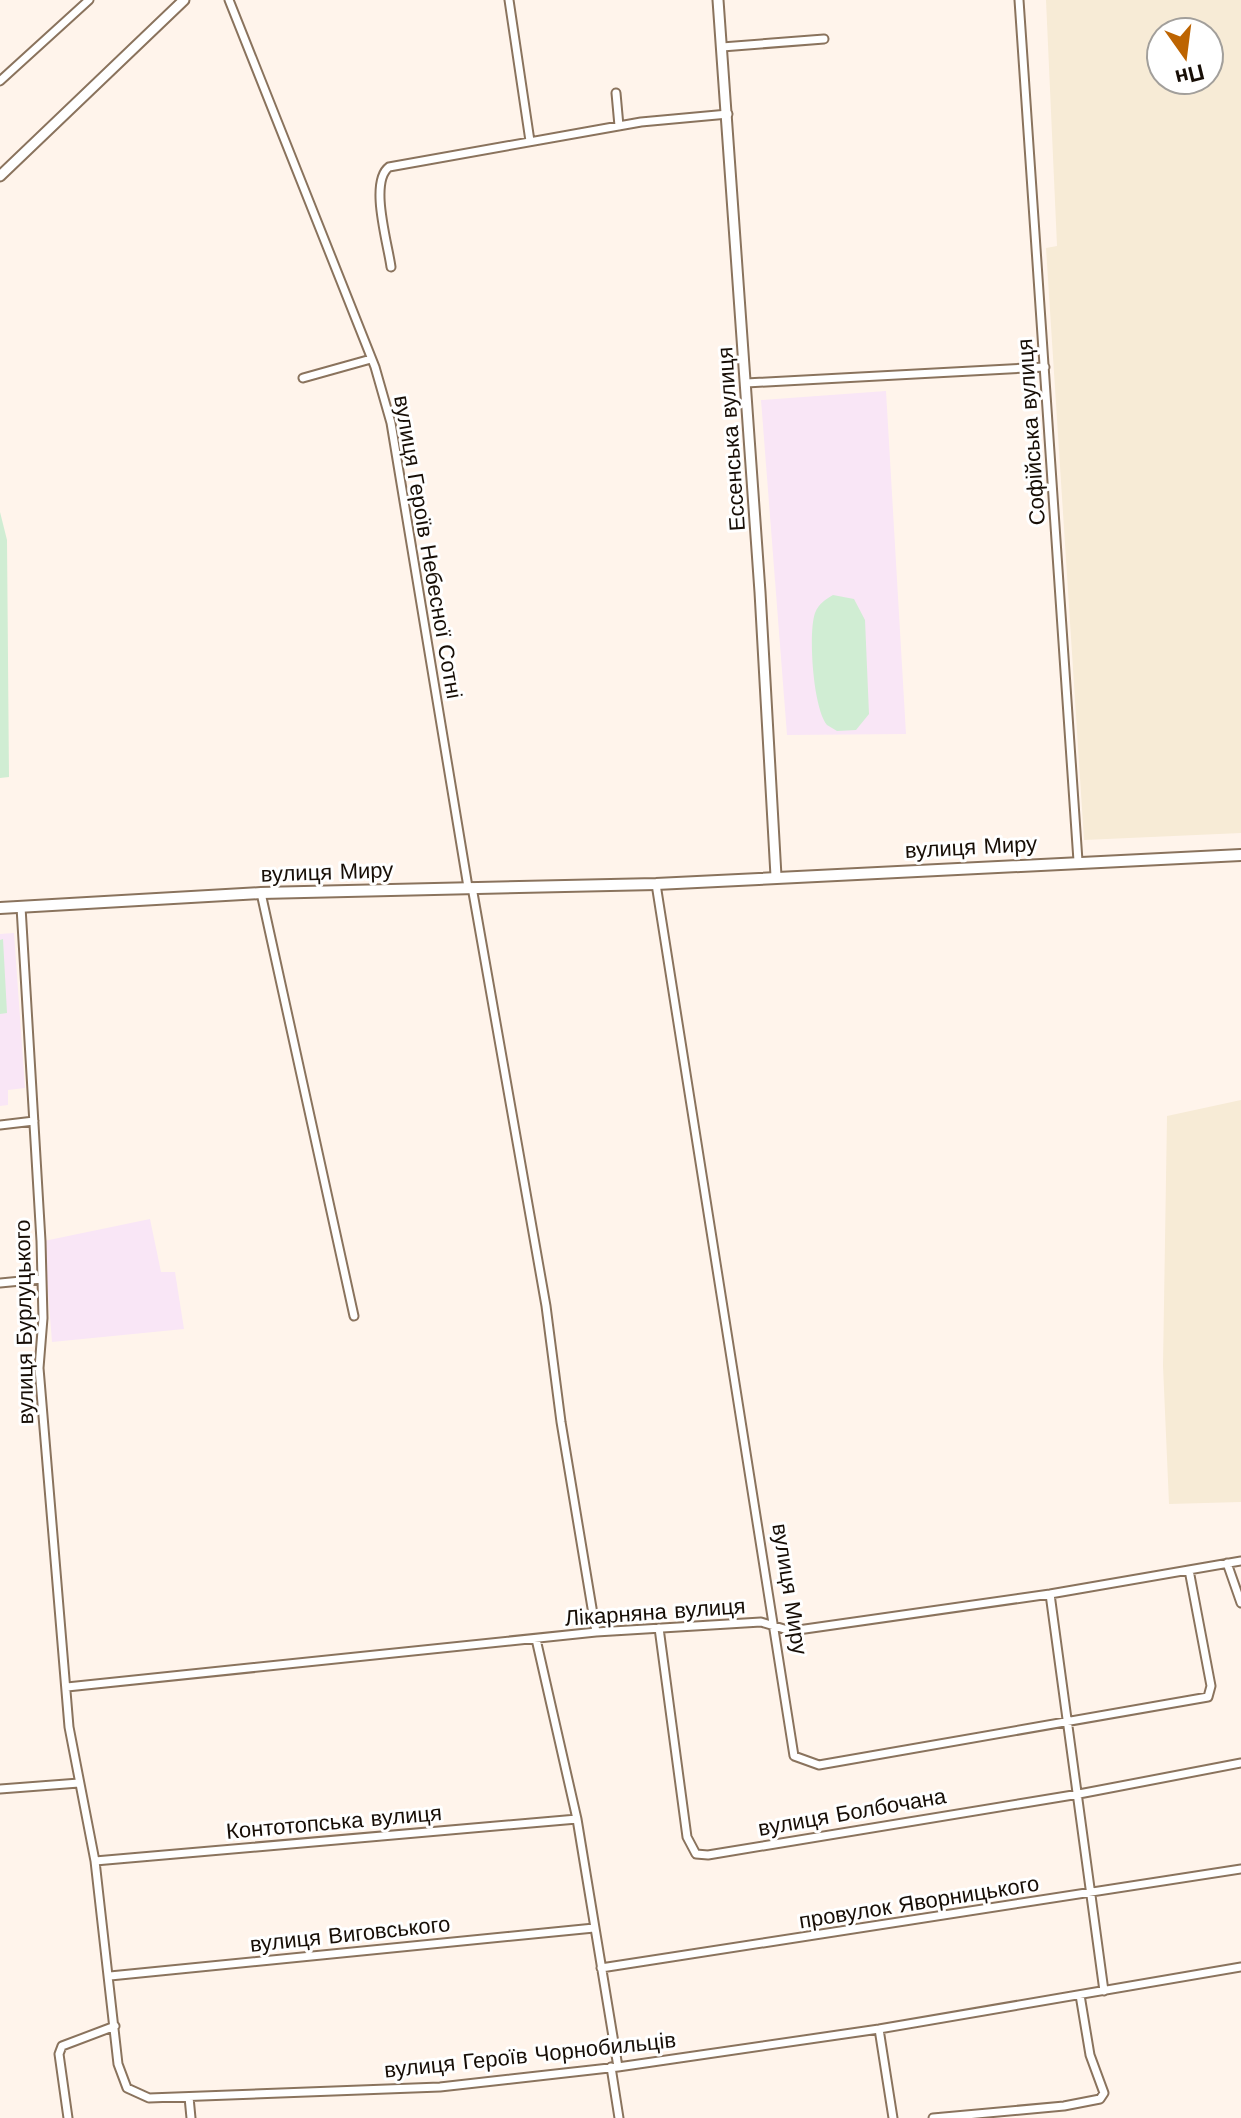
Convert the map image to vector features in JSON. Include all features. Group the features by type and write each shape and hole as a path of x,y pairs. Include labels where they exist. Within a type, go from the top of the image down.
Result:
{"main road":[{"name":"вулиця Миру","path":"0,908 261,893 656,884 1241,855"}],"street":[{"path":"0,81 89,0"},
{"path":"0,176 184,0"},
{"name":"вулиця Героїв Небесної Сотні","path":"229,0 371,359 391,423 470,887 546,1306 561,1422 596,1632"},
{"path":"509,0 530,141"},
{"name":"Ессенська вулиця","path":"718,0 746,383 776,876"},
{"name":"Софійська вулиця","path":"1019,0 1078,861"},
{"path":"722,47 824,39"},
{"path":"616,93 619,126"},
{"path":"391,267 379,198 385,169 619,126 728,114"},
{"path":"303,378 371,359"},
{"path":"746,383 1045,367"},
{"name":"вулиця Миру","path":"656,884 776,1626 794,1756 819,1765 1208,1697 1211,1686 1189,1570"},
{"path":"261,893 354,1316"},
{"name":"вулиця Бурлуцького","path":"21,907 42,1279 39,1368 67,1687"},
{"path":"0,1125 34,1121"},
{"path":"0,1283 42,1279"},
{"name":"Лікарняна вулиця","path":"67,1687 596,1632 761,1622 791,1631 1050,1594 1241,1561"},
{"path":"1227,1563 1241,1603"},
{"path":"1050,1594 1104,1991"},
{"name":"вулиця Болбочана","path":"659,1628 687,1837 696,1854 708,1855 1079,1794 1241,1763"},
{"path":"536,1639 577,1819 615,2067 619,2118"},
{"name":"вулиця Героїв Чорнобильців","path":"67,1687 79,1783 95,1861 118,2064 127,2088 149,2098 440,2087 615,2067 879,2029 1241,1967"},
{"path":"0,1789 79,1783"},
{"name":"Контотопська вулиця","path":"95,1861 577,1819"},
{"name":"провулок Яворницького","path":"601,1968 1091,1895 1241,1869"},
{"name":"вулиця Виговського","path":"110,1976 594,1928"},
{"path":"933,2118 1064,2106 1100,2099 1104,2093 1090,2055 1080,1995"},
{"path":"68,2118 59,2054 62,2046 115,2026"},
{"path":"879,2029 893,2118"},
{"path":"189,2097 191,2118"}],"shaded area":[{"path":"1046,0 1241,0 1241,833 1084,840 1046,248 1057,246"},
{"path":"886,391 906,734 787,735 761,400"},
{"path":"14,933 25,1088 8,1090 8,1105 0,1106 0,934"},
{"path":"1241,1100 1241,1502 1169,1504 1163,1366 1167,1116"},
{"path":"150,1219 161,1272 175,1272 184,1329 52,1342 44,1241"}],"green space":[{"path":"0,512 7,540 9,777 0,778"},
{"path":"833,595 854,599 865,620 869,714 856,730 837,731 827,725 815,687 813,623 818,607"},
{"path":"3,939 7,1013 0,1014 0,940"}]}
